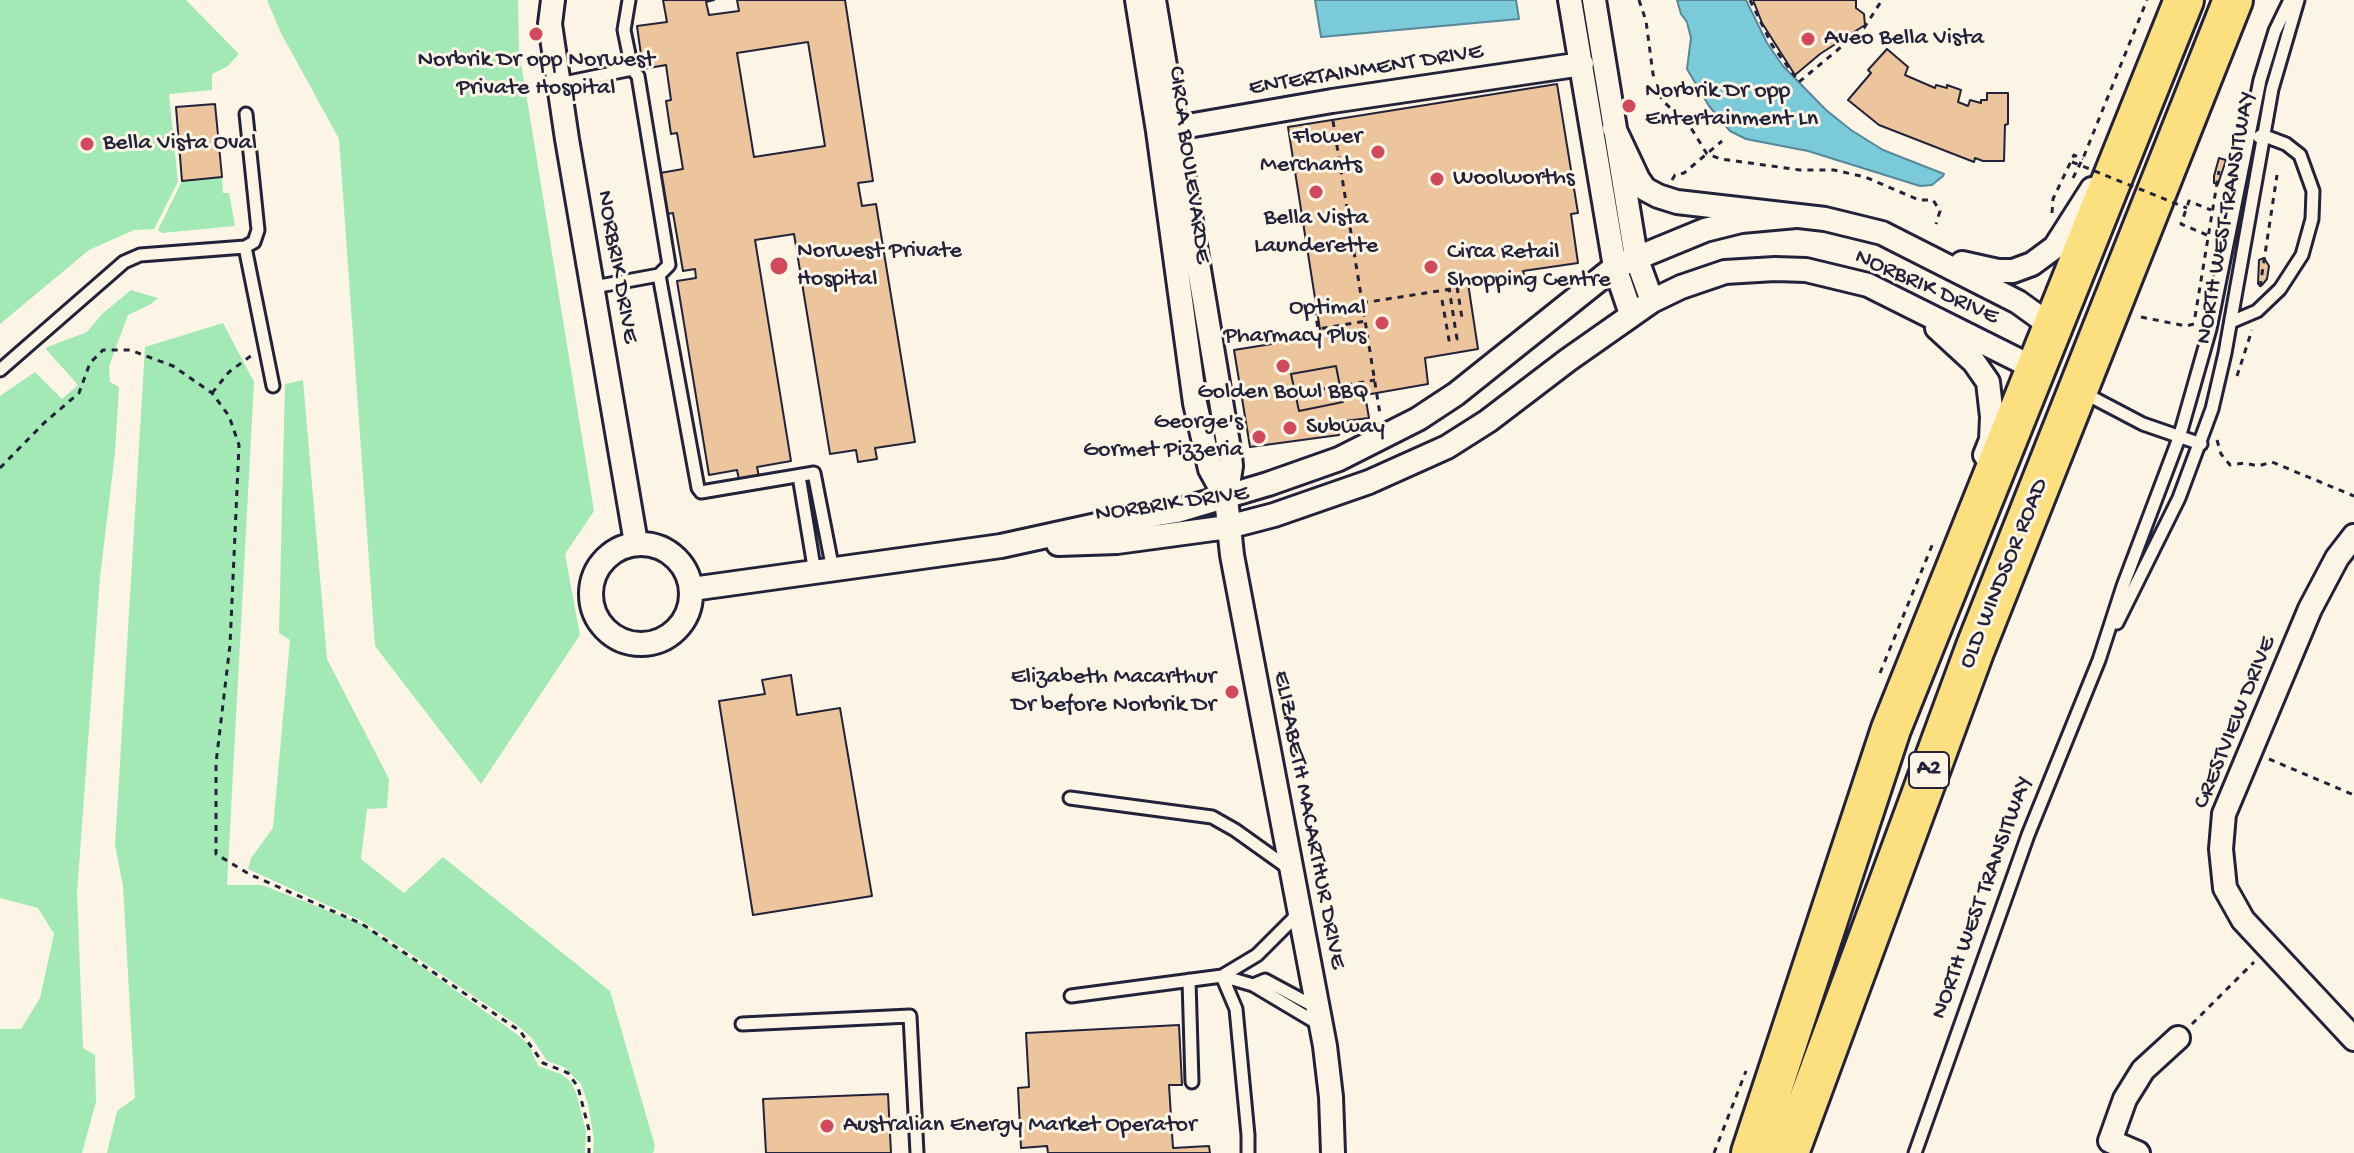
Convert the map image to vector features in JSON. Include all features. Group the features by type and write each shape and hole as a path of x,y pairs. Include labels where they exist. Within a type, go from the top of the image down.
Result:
{"highway":[{"name":"OLD WINDSOR ROAD","path":"1751,1153 1891,729 2184,0"},
{"name":"OLD WINDSOR ROAD","path":"1789,1153 1970,664 2233,0"},
{"path":"2054,328 2069,349 2080,391"},
{"path":"2036,369 2080,391"}],"street":[{"name":"NORBRIK DRIVE","path":"553,0 550,24 559,84 636,543"},
{"name":"CIRCA BOULEVARDE","path":"1137,0 1166,130"},
{"name":"CIRCA BOULEVARDE","path":"1154,0 1195,403 1210,469 1226,498"},
{"path":"1570,0 1615,267 1631,314"},
{"name":"NORBRIK DRIVE","path":"1594,0 1636,257 1652,301"},
{"name":"ENTERTAINMENT DRIVE","path":"1166,130 1332,101 1582,64"},
{"path":"1919,250 1998,271 2013,271 2042,258 2055,247 2075,218 2155,74"},
{"name":"NORBRIK DRIVE","path":"1614,128 1638,179 1645,189 1658,196 1677,202 1856,225 1882,233 2018,302 2054,328"},
{"name":"NORBRIK DRIVE","path":"692,589 1001,546 1177,511 1226,498 1339,459 1418,419 1456,394 1615,267 1705,230 1796,216"},
{"name":"NORBRIK DRIVE","path":"1001,546 1117,542 1228,527 1274,515 1369,482 1447,447 1488,421 1652,301 1725,272 1806,270 1837,276 1896,298 2036,369"},
{"path":"1891,729 1991,440 1992,417 1988,382 1974,362 1936,327 1896,298"},
{"name":"ELIZABETH MACARTHUR DRIVE","path":"1226,498 1228,527 1319,1017 1331,1097 1333,1153"},
{"name":"CRESTVIEW DRIVE","path":"2354,536 2337,558 2310,609 2224,814 2221,849 2225,888 2243,920 2354,1039"},
{"path":"636,543 658,547 673,555 684,569 692,589 686,617 675,631 656,642 639,644 622,640 602,625 592,601 595,576 603,562 616,551 636,543"},
{"path":"2138,1153 2110,1141 2125,1099 2143,1070 2178,1038"}],"lane":[{"path":"594,287 659,275 666,269 669,260 638,76 632,69 624,30 629,0"},
{"name":"NORTH WEST TRANSITWAY","path":"1915,1153 2028,835 2099,660 2123,586 2179,438 2210,329 2245,146 2267,56 2290,0"},
{"name":"NORTH WEST TRANSITWAY","path":"2099,660 2179,498 2212,409 2231,322 2262,135 2298,0"},
{"path":"559,84 632,69"},
{"path":"0,370 124,262 140,255 245,247 254,242 258,230 246,114"},
{"path":"2231,322 2257,311 2280,289 2302,255 2310,232 2314,201 2312,181 2300,155 2286,144 2262,135 2245,146"},
{"path":"245,247 273,386"},
{"path":"659,275 698,488 701,492 814,473 824,571"},
{"path":"2080,391 2143,424 2201,444"},
{"path":"799,476 824,571"},
{"path":"1070,798 1212,817 1291,870"},
{"path":"1222,976 1257,955 1299,913"},
{"path":"1257,955 1259,982 1319,1017"},
{"path":"1222,976 1236,1009 1248,1153"},
{"path":"1071,996 1222,976 1259,982 1319,1017"},
{"path":"1189,980 1192,1082"},
{"path":"742,1024 910,1016 917,1153"}],"path":[{"path":"1639,0 1646,21 1653,74 1662,100 1691,128 1707,154 1721,159 1800,170 1834,170 1865,177 1919,200 1933,200 1940,211 1936,224"},
{"path":"1750,0 1772,45 1799,82 1864,28 1882,0"},
{"path":"2071,182 2147,0"},
{"path":"1332,101 1381,418"},
{"path":"1670,183 1675,175 1684,173 1722,141"},
{"path":"2058,203 2052,213 2053,199 2074,155 2083,159"},
{"path":"2072,162 2187,208"},
{"path":"2141,317 2194,326 2219,171"},
{"path":"2235,381 2257,311 2277,175"},
{"path":"2207,235 2181,224 2189,201 2211,210"},
{"path":"1457,287 1462,318"},
{"path":"1362,303 1464,287"},
{"path":"1442,300 1449,340 1457,339 1449,288"},
{"path":"1302,309 1315,310 1318,329 1366,321"},
{"path":"212,393 229,372 265,347"},
{"path":"0,468 79,393 90,363 103,350 130,350 173,366 212,393 229,416 239,445 230,645 216,763 216,854 249,874 362,924 520,1031 543,1063 568,1073 578,1087 589,1130 589,1153"},
{"path":"1287,395 1375,380"},
{"path":"2216,437 2221,454 2230,465 2245,463 2258,466 2272,462 2354,496"},
{"path":"2251,751 2354,795"},
{"path":"2178,1038 2269,947"}],"green space":[{"name":"Bella Vista Oval","path":"0,0 186,0 239,54 228,66 212,74 212,90 169,94 178,182 154,229 134,230 89,250 0,324"},
{"path":"267,0 518,0 519,50 594,511 565,554 580,635 481,784 375,646 339,139 281,33"},
{"path":"222,177 223,193 229,193 235,226 162,233 158,230 182,181"},
{"path":"131,290 158,298 128,315 109,366 110,382 119,387 115,453 100,577 77,893 83,1048 95,1055 96,1102 82,1153 0,1153 0,1029 21,1029 40,998 54,934 38,908 0,898 0,396 35,372 62,399 78,385 45,348 87,332 103,313"},
{"path":"223,323 254,382 227,885 262,885 362,924 518,1035 529,1045 538,1066 561,1074 571,1082 586,1131 585,1153 107,1153 117,1111 135,1098 123,886 115,845 145,347"},
{"path":"303,380 327,659 389,779 387,808 367,809 361,859 404,893 443,857 610,991 655,1146 653,1153 593,1153 588,1104 581,1084 564,1067 547,1061 532,1038 517,1025 362,921 248,869 251,858 273,828 290,640 279,633 285,384"}],"water":[{"path":"1315,0 1516,0 1519,19 1321,37"},
{"path":"1677,0 1746,0 1767,43 1783,66 1826,110 1883,150 1943,176 1932,185 1920,186 1808,151 1746,139 1730,131 1709,106 1687,69 1691,38"}],"building":[{"path":"663,0 714,0 706,2 709,15 739,11 737,0 845,0 873,181 858,183 862,206 876,204 915,442 875,448 877,459 858,462 856,450 830,454 794,234 755,240 791,461 757,467 759,477 739,480 737,470 709,475 677,281 696,278 695,269 683,271 673,213 667,214 660,173 683,169 677,133 671,134 666,101 671,100 666,65 643,69 637,26 667,22","holes":["808,42 825,146 754,157 737,53"]},
{"name":"Aveo Bella Vista","path":"1753,0 1856,0 1856,8 1864,14 1865,25 1820,54 1795,75 1762,23"},
{"path":"1887,49 1908,67 1905,75 1935,88 1936,85 1947,88 1947,85 1961,90 1958,102 1968,106 1970,100 1981,103 1981,100 1987,100 1987,93 2008,93 2004,161 1975,158 1974,162 1879,125 1848,100"},
{"name":"Circa Retail Shopping Centre","path":"1557,84 1578,213 1571,214 1578,263 1468,283 1478,349 1425,358 1428,384 1365,395 1369,418 1337,422 1339,435 1250,447 1234,350 1321,336 1288,127","holes":["1336,366 1343,402 1299,411 1291,374"]},
{"path":"215,104 222,177 182,181 176,107"},
{"path":"2219,158 2226,160 2218,184 2214,183 2214,176"},
{"path":"2264,258 2269,266 2267,279 2262,285 2258,284 2259,260"},
{"path":"1336,366 1343,402 1299,411 1291,374"},
{"path":"791,675 797,715 840,708 872,896 753,915 719,701 765,694 762,680"},
{"path":"1179,1025 1182,1085 1169,1085 1173,1148 1209,1146 1210,1153 1048,1153 1047,1146 1021,1148 1018,1088 1029,1087 1026,1033"},
{"name":"Australian Energy Market Operator","path":"888,1094 891,1153 766,1153 763,1099"}],"place":[{"name":"Norbrik Dr opp Norwest Private Hospital","path":"536,34"},
{"name":"Aveo Bella Vista","path":"1808,39"},
{"name":"Norbrik Dr opp Entertainment Ln","path":"1629,106"},
{"name":"Bella Vista Oval","path":"87,144"},
{"name":"Flower Merchants","path":"1378,152"},
{"name":"Woolworths","path":"1437,179"},
{"name":"Bella Vista Launderette","path":"1316,192"},
{"name":"Norwest Private Hospital","path":"779,266"},
{"name":"Circa Retail Shopping Centre","path":"1431,267"},
{"name":"Optimal Pharmacy Plus","path":"1382,323"},
{"name":"Golden Bowl BBQ","path":"1283,366"},
{"name":"Subway","path":"1290,428"},
{"name":"George's Gormet Pizzeria","path":"1259,437"},
{"name":"Elizabeth Macarthur Dr before Norbrik Dr","path":"1232,692"},
{"name":"Australian Energy Market Operator","path":"827,1126"}]}
